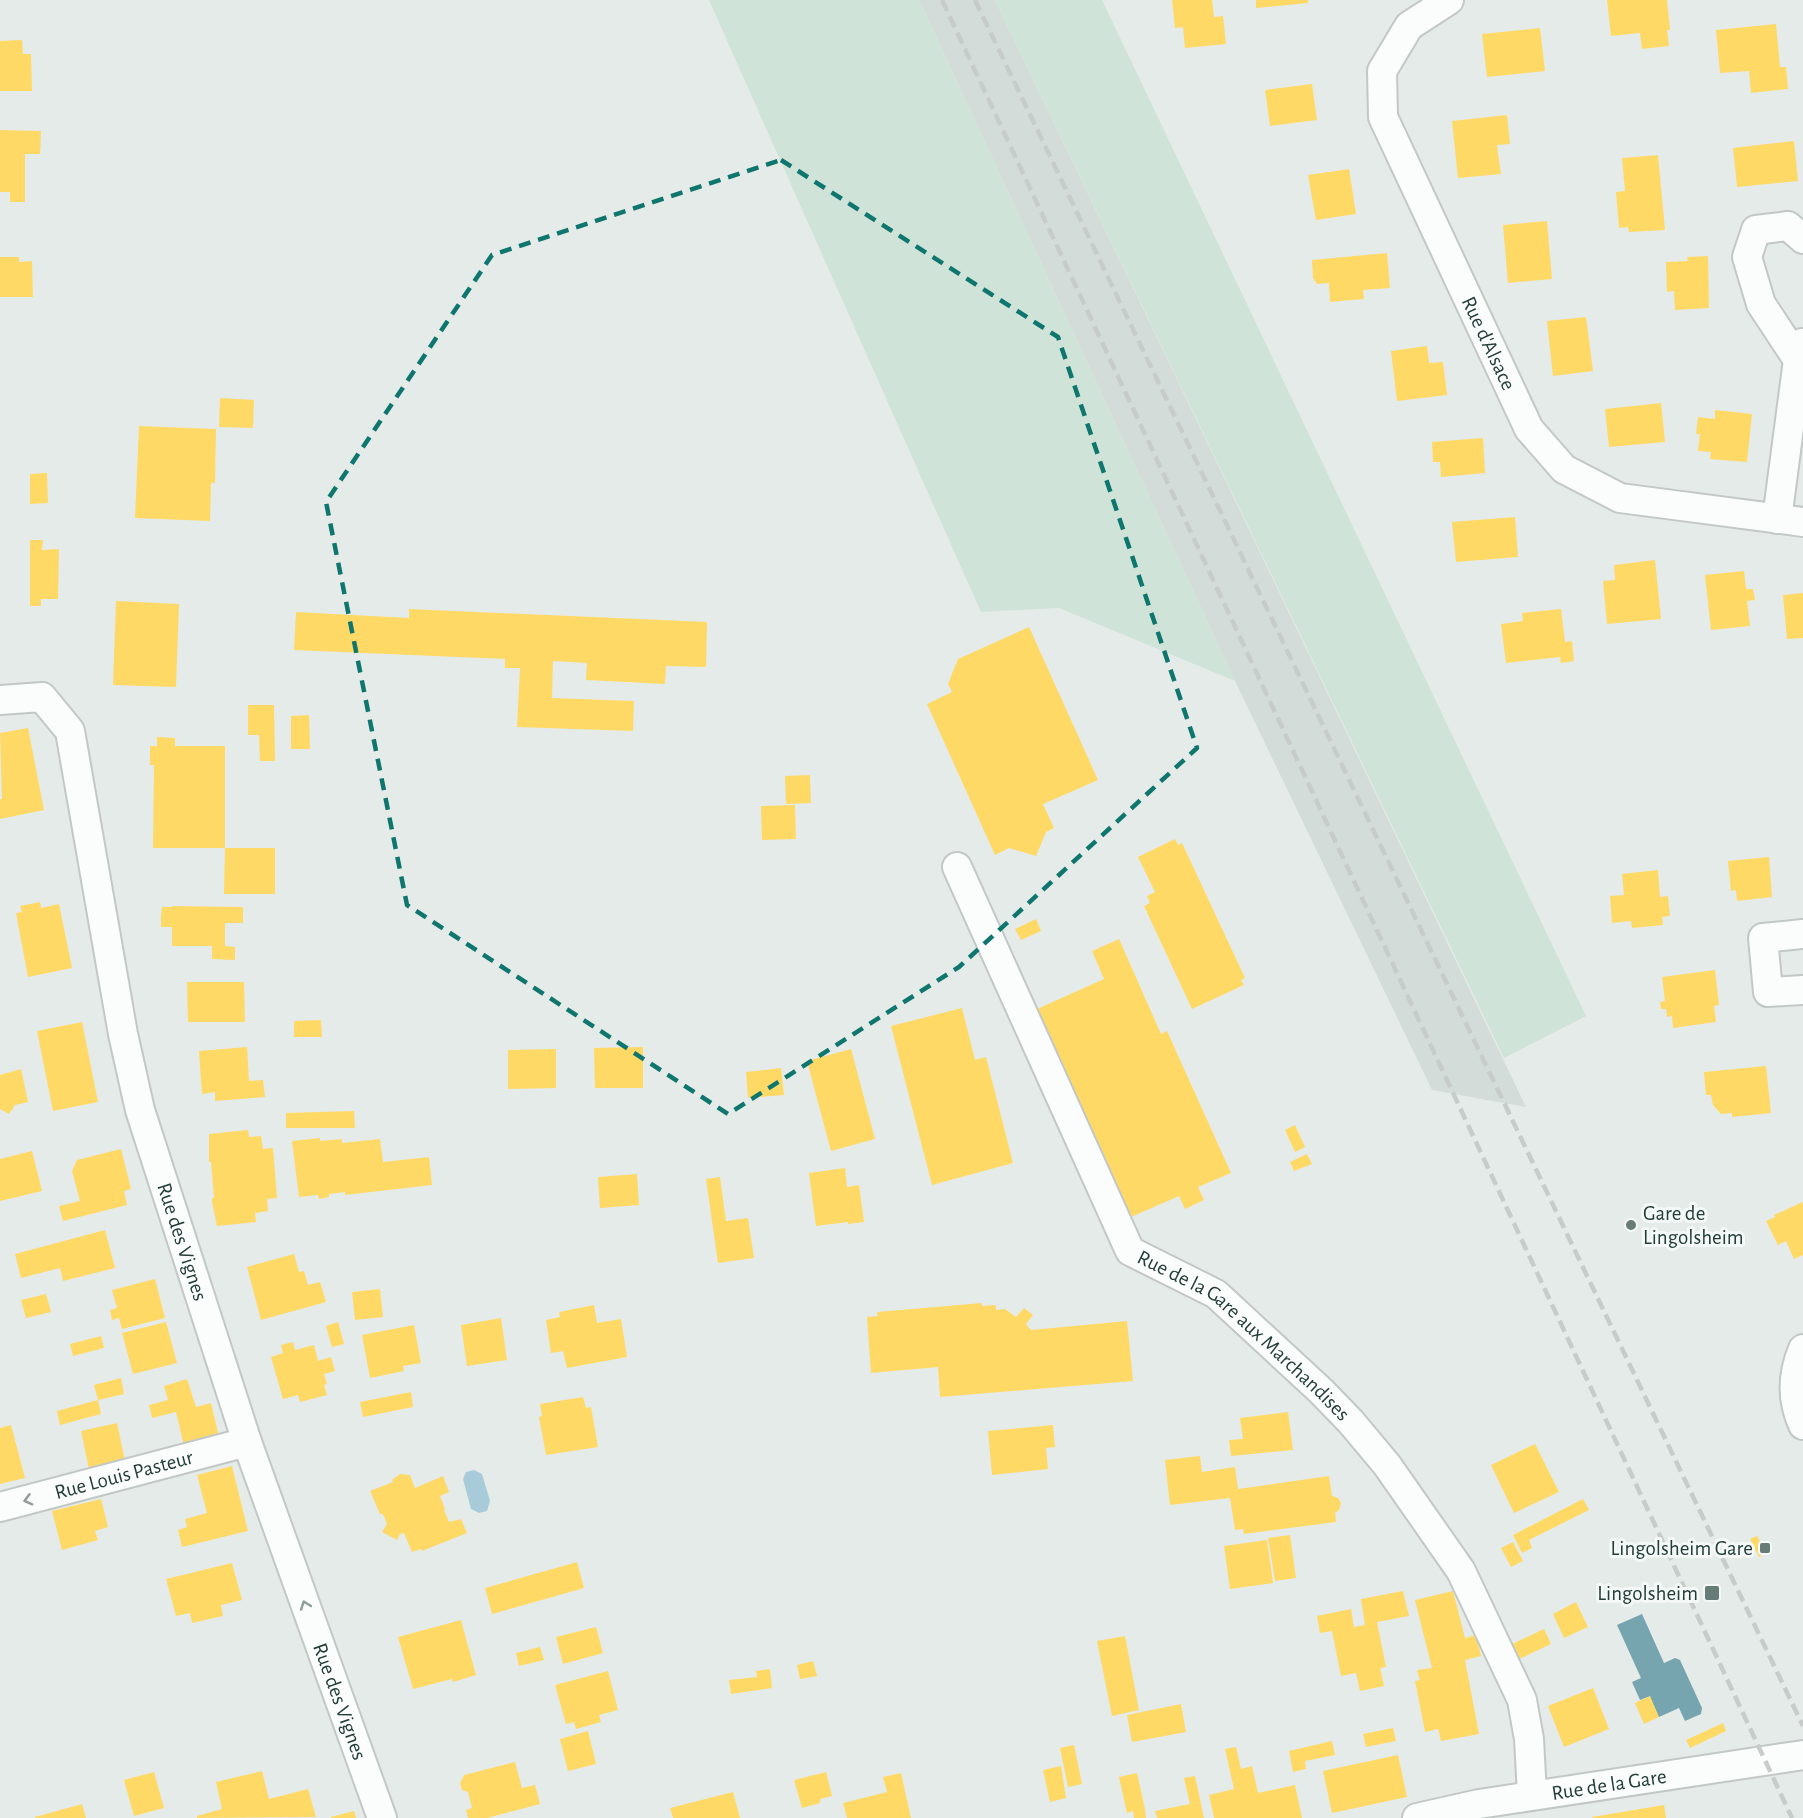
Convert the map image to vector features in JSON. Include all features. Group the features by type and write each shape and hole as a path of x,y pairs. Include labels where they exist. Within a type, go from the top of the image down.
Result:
{"street":[{"name":"Rue d'Alsace","path":"1449,0 1409,26 1382,71 1383,117 1528,429 1564,470 1620,498 1790,520"},
{"path":"1790,520 1800,350 1761,304 1747,257 1756,230 1788,226 1803,239"},
{"name":"Rue des Vignes","path":"0,700 42,697 70,731 123,1034 140,1110 247,1442 382,1818"},
{"name":"Rue de la Gare aux Marchandises","path":"957,867 1130,1251 1216,1294 1321,1391 1387,1465 1461,1572 1522,1700 1529,1739 1532,1795"},
{"path":"1803,934 1762,938 1768,992 1803,990"},
{"path":"1803,1349 1794,1377 1794,1396 1803,1425"},
{"name":"Rue Louis Pasteur","path":"0,1507 247,1442"},
{"name":"Rue de la Gare","path":"1417,1818 1532,1795 1803,1755"}],"highlighted area":[{"path":"781,160 1058,337 1197,748 959,967 728,1114 407,905 326,502 492,255"}],"shaded area":[{"path":"919,0 995,0 1526,1107 1432,1090 1235,681"}],"green space":[{"path":"709,0 919,0 1235,681 1059,608 981,612"},
{"path":"995,0 1102,0 1586,1016 1504,1058"}],"water":[{"path":"474,1470 482,1474 490,1501 487,1511 479,1513 471,1509 463,1479 466,1472"}],"building: Homes":[{"path":"1172,0 1212,0 1214,17 1223,16 1226,44 1185,48 1183,27 1175,28"},
{"path":"1256,0 1308,0 1308,3 1256,8"},
{"path":"1607,0 1667,0 1669,46 1642,49 1640,33 1611,36"},
{"path":"1776,24 1780,67 1786,67 1788,89 1751,93 1749,71 1720,73 1716,30"},
{"path":"1540,28 1545,71 1487,77 1482,34"},
{"path":"22,40 23,54 31,54 32,91 0,91 0,41"},
{"path":"1312,84 1317,120 1270,126 1265,90"},
{"path":"1507,115 1510,144 1497,145 1501,174 1458,178 1452,121"},
{"path":"0,130 41,131 40,154 25,154 25,202 10,202 10,192 0,192"},
{"path":"1794,141 1798,181 1737,187 1733,148"},
{"path":"1658,155 1665,230 1629,232 1628,227 1619,228 1616,192 1625,191 1622,158"},
{"path":"1349,169 1356,214 1316,220 1308,175"},
{"path":"1547,221 1552,279 1508,283 1503,225"},
{"path":"1387,253 1390,288 1363,290 1364,299 1330,302 1329,283 1317,284 1313,278 1312,260"},
{"path":"1708,256 1709,308 1675,310 1674,291 1667,292 1666,262 1688,261 1687,257"},
{"path":"0,257 19,257 19,262 32,261 33,297 0,297"},
{"path":"1586,317 1593,371 1553,376 1547,321"},
{"path":"1427,346 1429,363 1443,362 1447,395 1397,401 1391,351"},
{"path":"220,398 254,400 253,428 219,427"},
{"path":"1661,403 1665,442 1609,447 1605,409"},
{"path":"1715,410 1752,414 1747,462 1710,459 1711,452 1698,451 1700,434 1696,434 1698,417 1715,419"},
{"path":"139,426 216,429 215,483 211,483 210,521 135,518"},
{"path":"1483,438 1485,473 1441,477 1440,462 1433,462 1432,442"},
{"path":"47,473 48,503 30,504 30,474"},
{"path":"1515,517 1518,557 1456,562 1452,522"},
{"path":"30,540 43,540 42,550 59,549 58,599 41,599 41,606 30,606"},
{"path":"1655,560 1661,619 1607,624 1603,581 1615,580 1614,565"},
{"path":"1744,571 1746,589 1753,589 1755,600 1747,601 1750,626 1711,630 1705,575"},
{"path":"1803,593 1803,638 1787,639 1783,595"},
{"path":"116,601 179,604 176,687 113,685"},
{"path":"409,609 707,622 706,667 666,666 665,684 586,680 587,663 553,661 552,698 634,701 633,731 517,727 520,668 505,668 505,659 294,650 296,612 409,618"},
{"path":"1561,609 1565,642 1572,641 1574,661 1561,663 1560,657 1506,663 1501,624 1523,621 1522,613"},
{"path":"1029,627 1098,780 1043,804 1054,828 1046,832 1036,856 1009,848 995,855 927,704 952,692 948,684 958,659"},
{"path":"248,705 274,705 275,761 260,761 259,735 248,735"},
{"path":"309,715 310,749 291,749 291,716"},
{"path":"28,728 44,810 0,819 0,799 2,799 0,733"},
{"path":"157,737 175,738 175,746 225,746 225,848 153,848 154,765 150,765 150,746 157,746"},
{"path":"810,775 811,803 786,804 785,776"},
{"path":"795,805 796,839 762,840 761,806"},
{"path":"1175,839 1178,845 1182,843 1245,978 1241,980 1244,985 1192,1009 1144,906 1150,903 1147,896 1155,892 1138,857"},
{"path":"225,848 275,848 275,894 224,894"},
{"path":"1769,857 1772,897 1737,901 1736,890 1731,891 1728,861"},
{"path":"1658,870 1660,897 1668,896 1670,916 1662,917 1663,925 1632,928 1631,921 1612,923 1610,896 1624,895 1622,874"},
{"path":"40,902 41,908 59,904 72,968 28,977 16,913 22,912 20,906"},
{"path":"162,907 243,907 243,923 225,923 225,946 235,947 235,960 212,959 212,946 172,946 172,927 161,927 161,916"},
{"path":"1036,919 1041,931 1021,940 1015,929"},
{"path":"1119,939 1161,1034 1167,1031 1231,1173 1198,1187 1204,1200 1185,1209 1179,1196 1131,1217 1037,1009 1104,979 1092,951"},
{"path":"1715,970 1719,1005 1714,1006 1716,1022 1673,1028 1672,1016 1667,1017 1666,1009 1661,1009 1660,1002 1665,1001 1662,977"},
{"path":"187,982 244,982 245,1022 188,1022"},
{"path":"962,1008 975,1060 986,1057 1013,1163 932,1185 891,1026"},
{"path":"321,1020 322,1037 294,1037 294,1021"},
{"path":"82,1022 98,1102 53,1111 37,1031"},
{"path":"247,1047 249,1081 263,1080 265,1097 215,1101 215,1092 202,1094 199,1051"},
{"path":"643,1047 643,1088 595,1088 594,1048"},
{"path":"556,1049 556,1088 508,1089 508,1050"},
{"path":"851,1049 875,1139 831,1151 807,1061"},
{"path":"1766,1066 1771,1113 1732,1117 1732,1113 1721,1114 1713,1105 1711,1095 1706,1095 1704,1072"},
{"path":"781,1068 784,1095 748,1098 746,1072"},
{"path":"21,1069 28,1102 15,1105 9,1114 0,1109 0,1075"},
{"path":"354,1111 355,1128 286,1128 286,1113"},
{"path":"1295,1125 1305,1147 1295,1152 1285,1130"},
{"path":"248,1130 249,1137 261,1136 263,1149 273,1148 277,1198 267,1199 268,1211 255,1213 256,1222 217,1226 212,1202 214,1198 211,1162 209,1162 209,1134"},
{"path":"320,1138 320,1141 342,1139 342,1143 380,1139 383,1162 429,1157 432,1185 345,1195 345,1192 329,1194 329,1197 319,1199 318,1195 299,1197 292,1141"},
{"path":"121,1149 131,1189 124,1191 127,1205 63,1221 59,1206 80,1201 72,1171 77,1160"},
{"path":"32,1151 42,1191 0,1201 0,1159"},
{"path":"1307,1154 1312,1164 1294,1171 1290,1162"},
{"path":"845,1168 847,1187 859,1185 864,1222 816,1226 809,1173"},
{"path":"637,1174 639,1205 600,1208 598,1177"},
{"path":"720,1177 726,1221 748,1218 754,1258 718,1263 706,1179"},
{"path":"1803,1202 1803,1255 1794,1259 1786,1241 1778,1245 1766,1221"},
{"path":"105,1230 115,1268 63,1281 60,1268 21,1278 15,1254"},
{"path":"294,1254 299,1272 304,1271 308,1285 320,1282 326,1302 261,1320 247,1267"},
{"path":"155,1279 165,1318 122,1329 119,1318 112,1320 110,1310 117,1308 112,1290"},
{"path":"380,1289 383,1317 355,1320 352,1292"},
{"path":"46,1294 51,1312 26,1318 21,1300"},
{"path":"982,1303 982,1306 996,1305 996,1310 1005,1309 1016,1317 1024,1308 1033,1315 1026,1324 1031,1330 1127,1321 1133,1381 940,1397 938,1367 871,1373 867,1317 878,1316 877,1312"},
{"path":"594,1305 597,1323 621,1319 627,1357 567,1368 563,1351 551,1353 546,1320 560,1317 559,1312"},
{"path":"501,1318 507,1360 467,1366 461,1325"},
{"path":"166,1322 177,1363 133,1374 122,1333"},
{"path":"338,1322 344,1344 332,1347 326,1326"},
{"path":"414,1325 421,1363 403,1366 404,1371 370,1378 362,1335"},
{"path":"101,1336 104,1348 73,1356 70,1344"},
{"path":"293,1342 295,1350 314,1345 318,1361 331,1357 335,1371 324,1374 327,1395 300,1402 298,1395 283,1399 271,1357 283,1353 281,1345"},
{"path":"121,1378 124,1394 98,1400 94,1385"},
{"path":"187,1379 196,1407 211,1403 219,1437 184,1446 176,1412 152,1418 149,1405 168,1400 164,1386"},
{"path":"411,1392 413,1407 363,1417 360,1402"},
{"path":"583,1397 586,1408 591,1407 598,1447 546,1455 539,1417 542,1416 540,1404"},
{"path":"98,1400 101,1414 60,1425 57,1411"},
{"path":"1288,1412 1293,1450 1231,1456 1229,1440 1243,1439 1240,1418"},
{"path":"117,1423 125,1461 89,1469 81,1431"},
{"path":"11,1425 25,1478 0,1484 0,1428"},
{"path":"1053,1425 1055,1447 1046,1448 1048,1469 992,1475 988,1431"},
{"path":"1535,1444 1559,1492 1514,1513 1491,1465"},
{"path":"1200,1456 1202,1472 1235,1467 1238,1489 1329,1476 1332,1496 1338,1498 1341,1503 1339,1510 1335,1513 1336,1522 1244,1534 1243,1529 1235,1530 1230,1498 1170,1505 1165,1460"},
{"path":"232,1466 248,1531 182,1547 178,1530 187,1527 185,1519 207,1513 197,1475"},
{"path":"400,1474 410,1475 415,1488 443,1476 449,1492 440,1496 449,1522 461,1519 467,1533 422,1551 421,1549 412,1552 404,1533 400,1534 397,1540 382,1532 387,1524 370,1491 393,1482 392,1480"},
{"path":"101,1499 108,1527 95,1531 98,1540 62,1550 52,1511"},
{"path":"1583,1499 1589,1510 1529,1540 1532,1548 1522,1553 1513,1535"},
{"path":"1290,1535 1296,1578 1275,1581 1268,1538"},
{"path":"1757,1536 1766,1553 1759,1557 1750,1539"},
{"path":"1267,1540 1273,1583 1230,1589 1224,1546"},
{"path":"1513,1542 1523,1561 1511,1567 1501,1548"},
{"path":"577,1562 584,1588 492,1614 485,1588"},
{"path":"232,1563 242,1600 221,1605 223,1616 192,1623 190,1613 176,1616 166,1579"},
{"path":"1403,1591 1409,1616 1377,1622 1386,1667 1380,1668 1384,1686 1360,1691 1356,1673 1341,1676 1332,1631 1320,1633 1317,1616 1351,1609 1354,1627 1365,1625 1361,1599"},
{"path":"1453,1591 1465,1638 1476,1635 1481,1656 1465,1660 1479,1734 1441,1741 1438,1729 1425,1732 1415,1681 1420,1680 1417,1670 1432,1668 1415,1600"},
{"path":"1576,1602 1588,1627 1564,1638 1553,1614"},
{"path":"461,1620 476,1675 453,1682 452,1679 413,1689 398,1637"},
{"path":"596,1627 603,1653 563,1664 556,1637"},
{"path":"1544,1629 1551,1644 1515,1661 1508,1646"},
{"path":"1125,1636 1139,1710 1112,1716 1097,1641"},
{"path":"540,1647 544,1660 519,1666 516,1653"},
{"path":"813,1661 817,1676 800,1679 797,1665"},
{"path":"770,1669 772,1688 731,1694 729,1680 757,1677 756,1671"},
{"path":"608,1671 618,1710 599,1715 601,1722 576,1729 574,1722 566,1724 555,1685"},
{"path":"1593,1688 1609,1729 1564,1747 1548,1706"},
{"path":"1650,1696 1659,1717 1644,1724 1635,1703"},
{"path":"1181,1704 1186,1732 1132,1742 1127,1715"},
{"path":"1723,1723 1726,1731 1690,1748 1686,1740"},
{"path":"1393,1728 1396,1741 1366,1747 1363,1734"},
{"path":"588,1731 596,1764 568,1771 560,1739"},
{"path":"1332,1741 1335,1755 1305,1761 1306,1769 1293,1772 1289,1751"},
{"path":"1074,1745 1082,1784 1068,1787 1060,1748"},
{"path":"1236,1747 1241,1769 1252,1766 1258,1793 1295,1785 1302,1818 1214,1818 1209,1795 1234,1789 1225,1749"},
{"path":"1398,1755 1407,1797 1332,1813 1323,1771"},
{"path":"515,1762 522,1788 535,1785 540,1804 487,1818 468,1818 466,1810 472,1808 468,1792 462,1790 460,1783 464,1775"},
{"path":"1061,1766 1066,1798 1050,1802 1043,1770"},
{"path":"262,1771 269,1799 308,1789 316,1817 197,1818 197,1816 222,1809 216,1782"},
{"path":"154,1772 164,1808 134,1816 124,1780"},
{"path":"826,1772 832,1796 820,1799 820,1803 802,1808 794,1780"},
{"path":"901,1773 911,1818 847,1818 843,1803 887,1792 883,1777"},
{"path":"1137,1773 1146,1818 1134,1818 1133,1811 1127,1813 1119,1777"},
{"path":"1195,1776 1204,1818 1157,1818 1155,1811 1190,1804 1184,1778"},
{"path":"733,1792 740,1818 673,1818 670,1808"},
{"path":"82,1804 86,1818 35,1818 35,1817"},
{"path":"1664,1805 1666,1818 1592,1818 1592,1817"},
{"path":"354,1811 356,1818 331,1818 331,1817"}],"building: Public":[{"path":"1642,1614 1664,1663 1675,1658 1680,1660 1702,1708 1701,1714 1685,1721 1679,1708 1659,1717 1650,1696 1640,1700 1632,1682 1641,1678 1617,1625"}],"railway":[{"path":"942,0 1792,1818"},
{"path":"975,0 1803,1726"}],"place":[{"name":"Gare de Lingolsheim","path":"1631,1225"},
{"name":"Lingolsheim Gare","path":"1765,1548"},
{"name":"Lingolsheim","path":"1712,1593"}]}
